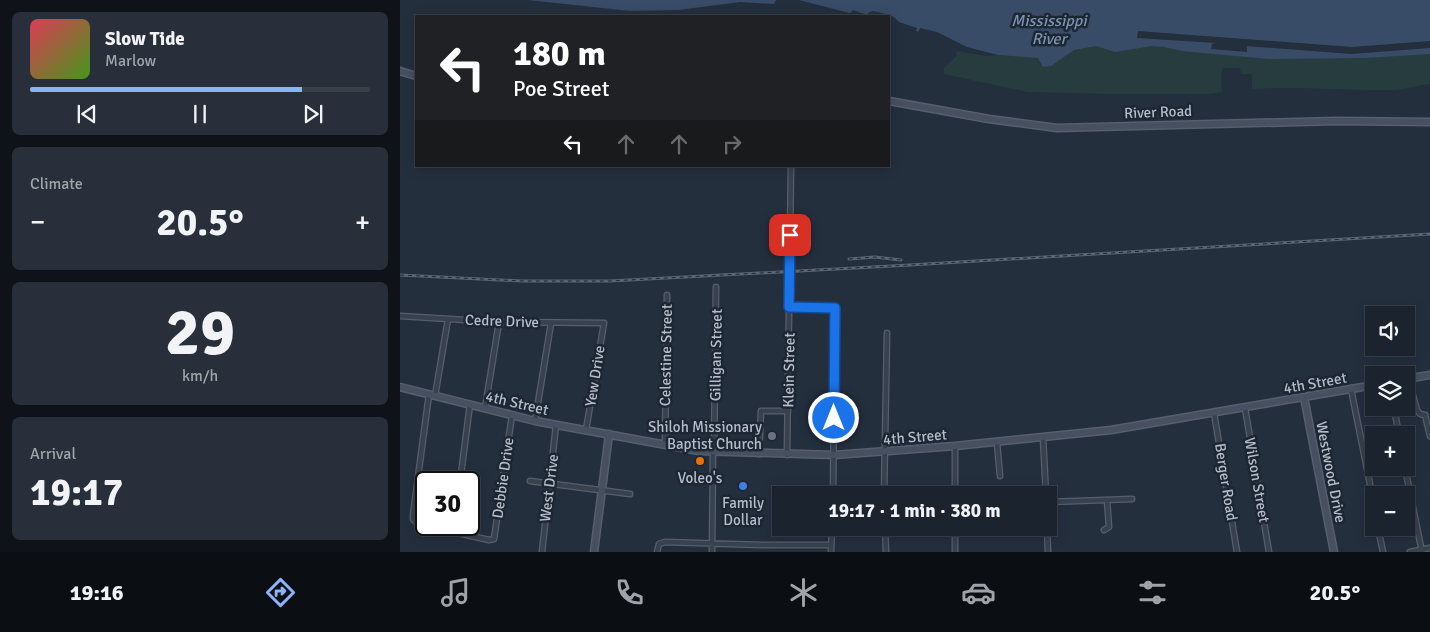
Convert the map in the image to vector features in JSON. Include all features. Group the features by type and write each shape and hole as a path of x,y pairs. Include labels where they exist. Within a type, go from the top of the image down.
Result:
{"main road":[{"path":"400,71 415,76"},
{"name":"River Road","path":"890,101 989,119 1057,128 1336,121 1430,122"},
{"path":"1415,378 1430,375"},
{"name":"4th Street","path":"400,387 556,425 714,453 834,455 997,443 1111,430 1365,387"},
{"name":"Westwood Drive","path":"1304,397 1334,552"},
{"path":"594,552 609,434"}],"street":[{"name":"Klein Street","path":"787,455 791,167"},
{"name":"Gilligan Street","path":"712,552 716,287"},
{"name":"Celestine Street","path":"665,445 667,295"},
{"path":"789,307 835,308 833,486"},
{"name":"Cedre Drive","path":"400,316 499,322 604,323"},
{"path":"420,471 432,395 448,320"},
{"path":"485,408 499,322"},
{"path":"535,420 552,323"},
{"name":"Yew Drive","path":"586,430 604,323"},
{"path":"884,486 887,333"},
{"path":"1351,389 1370,486"},
{"path":"461,471 470,404"},
{"path":"1415,404 1420,414 1428,414 1430,436"},
{"name":"Wilson Street","path":"1245,408 1269,552"},
{"path":"759,454 761,410 788,411"},
{"name":"Berger Road","path":"1214,413 1237,552"},
{"name":"Debbie Drive","path":"472,536 492,540 495,536 512,415"},
{"name":"West Drive","path":"542,552 556,425"},
{"path":"1043,438 1046,486"},
{"path":"997,443 1000,476"},
{"path":"955,446 955,486"},
{"path":"1407,476 1422,551"},
{"path":"530,481 630,494"},
{"path":"1057,502 1132,499"},
{"path":"1104,530 1109,527 1108,500"},
{"path":"415,507 413,520 415,522"},
{"path":"831,552 832,536"},
{"path":"885,536 886,552"},
{"path":"955,536 955,552"},
{"path":"1047,536 1048,552"},
{"path":"1380,536 1383,552"},
{"path":"657,552 659,544 665,542 831,545"},
{"path":"762,545 762,552"},
{"path":"1410,552 1430,548"}],"green space":[{"path":"1069,41 1148,45 1430,50 1430,84 1396,90 1252,89 1252,74 1241,74 1240,68 1223,68 1221,76 1222,92 1209,94 1113,94 1027,92 944,74 944,68 956,57 957,51 990,56"}],"water":[{"path":"528,0 776,0 774,4 740,2 678,10 630,11"},
{"name":"Mississippi River","path":"799,0 1430,0 1430,54 1365,58 1268,59 1182,51 1152,46 1115,52 1096,46 1074,50 1051,66 1043,67 1038,58 975,53 942,37 911,30 890,15 857,15"}],"pier":[{"path":"853,10 867,15 849,15"},
{"path":"873,11 888,15 867,15"},
{"path":"890,16 899,22 917,28 915,33 890,27"},
{"path":"920,28 937,32 967,47 998,55 990,56 968,53 941,39 918,34"},
{"path":"1138,31 1352,47 1430,41 1430,48 1351,54 1247,46 1247,52 1211,49 1212,44 1215,43 1137,38"}],"railway":[{"path":"400,275 522,281 610,281 1430,234"},
{"path":"849,259 875,257 901,260"}],"place":[{"name":"Shiloh Missionary Baptist Church","path":"772,436"},
{"name":"Voleo's","path":"700,461"},
{"name":"Family Dollar","path":"743,486"}],"route":[{"path":"790,235 789,307 835,308 834,418"}]}
